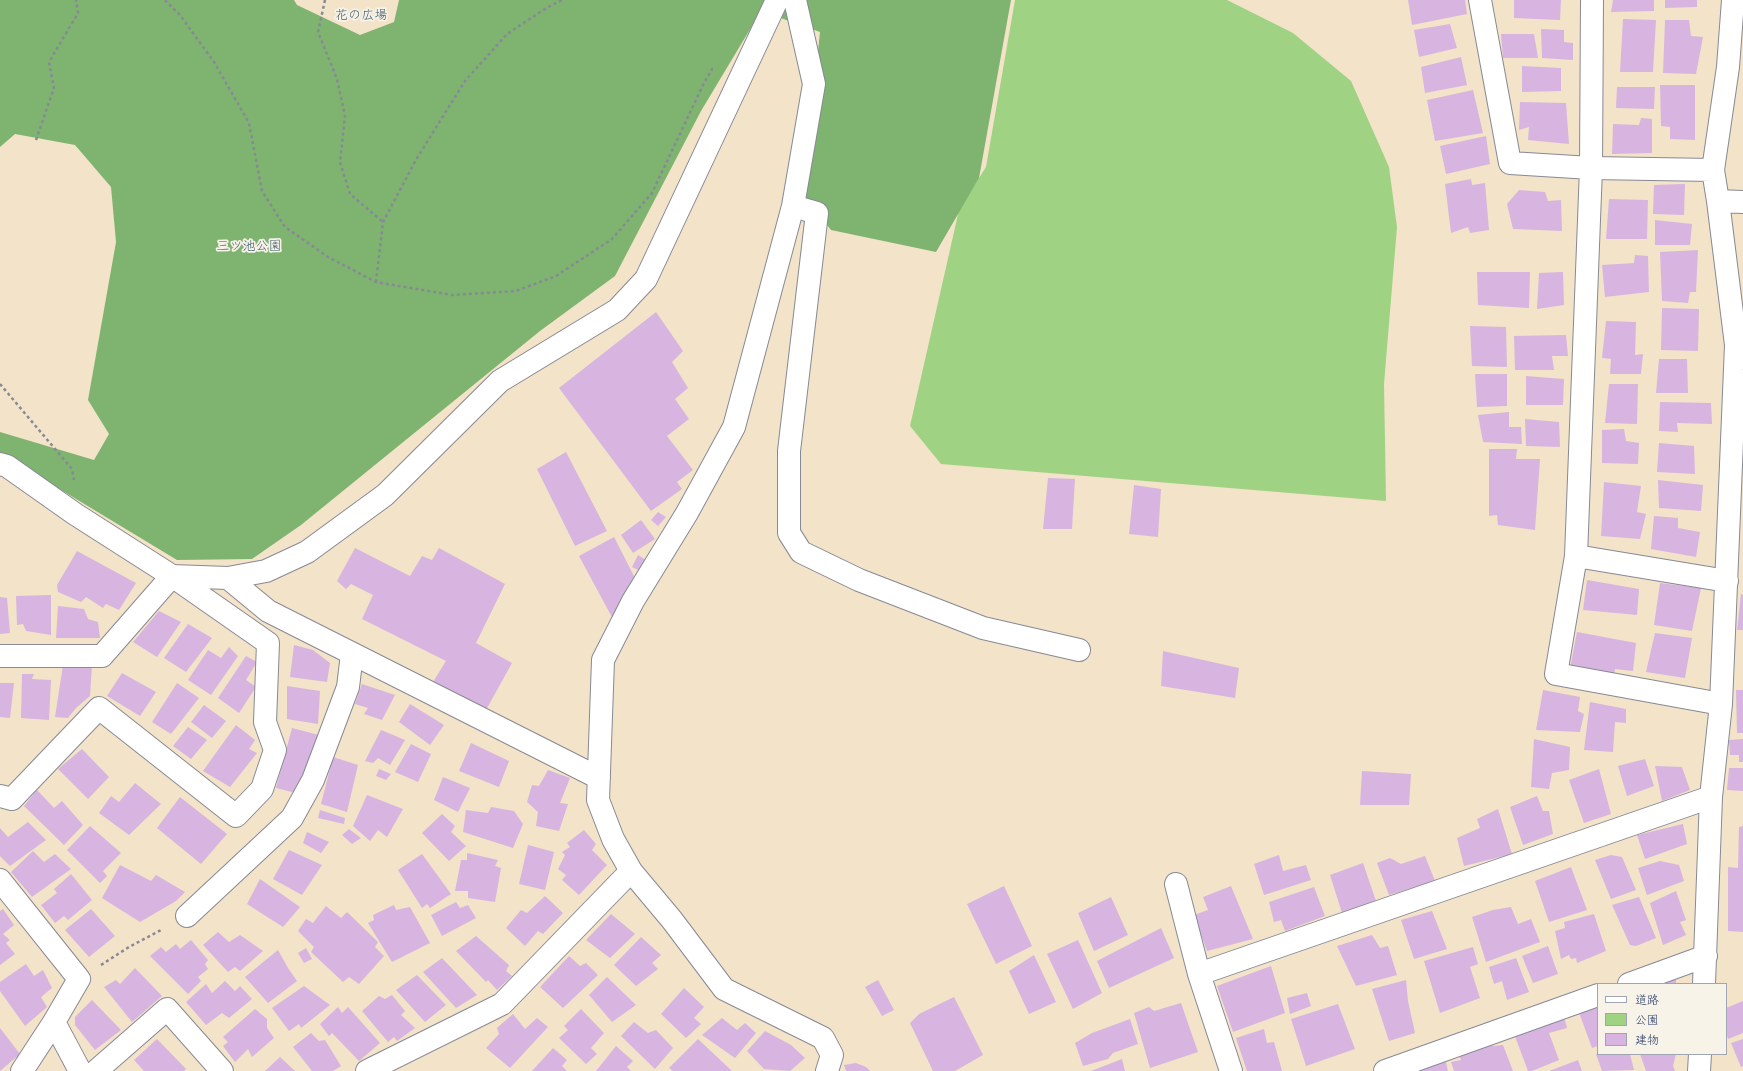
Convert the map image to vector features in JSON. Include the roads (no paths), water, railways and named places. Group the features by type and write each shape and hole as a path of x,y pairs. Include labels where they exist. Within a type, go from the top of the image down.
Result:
{"street":[{"path":"172,576 228,578 266,571 307,552 385,495 500,380 617,310 646,279 777,0"},
{"path":"795,0 814,84 793,206 734,427 687,513 633,601 604,660 598,800 613,839 631,871 672,920 724,990 823,1038 832,1055 827,1071"},
{"path":"1480,0 1510,163 1590,168 1713,170"},
{"path":"1592,0 1590,168 1576,556 1556,674 1721,704"},
{"path":"1733,0 1728,67 1713,170 1736,345 1743,371"},
{"path":"1718,201 1743,202"},
{"path":"793,206 817,213 789,451 789,533 801,552 859,580 983,628 1079,650"},
{"path":"1704,983 1711,797 1721,704 1736,345"},
{"path":"0,464 7,466 63,504 75,514 172,576 268,644 265,722 275,750 262,789 236,816 99,708 12,799 0,796"},
{"path":"1576,556 1727,581"},
{"path":"0,656 102,656 172,576"},
{"path":"228,578 268,611 599,778"},
{"path":"187,916 292,818 313,780 348,687 352,654"},
{"path":"1199,974 1711,797"},
{"path":"367,1071 502,1004 631,871"},
{"path":"0,880 79,979 54,1022 22,1071"},
{"path":"1176,884 1199,974 1231,1071"},
{"path":"1632,983 1706,956"},
{"path":"1384,1071 1597,995"},
{"path":"96,1071 167,1008 222,1071"},
{"path":"54,1022 80,1071"},
{"path":"1699,1071 1700,1055"}],"park label":[{"name":"花の広場","path":"361,17"},
{"name":"三ツ池公園","path":"249,248"}]}
